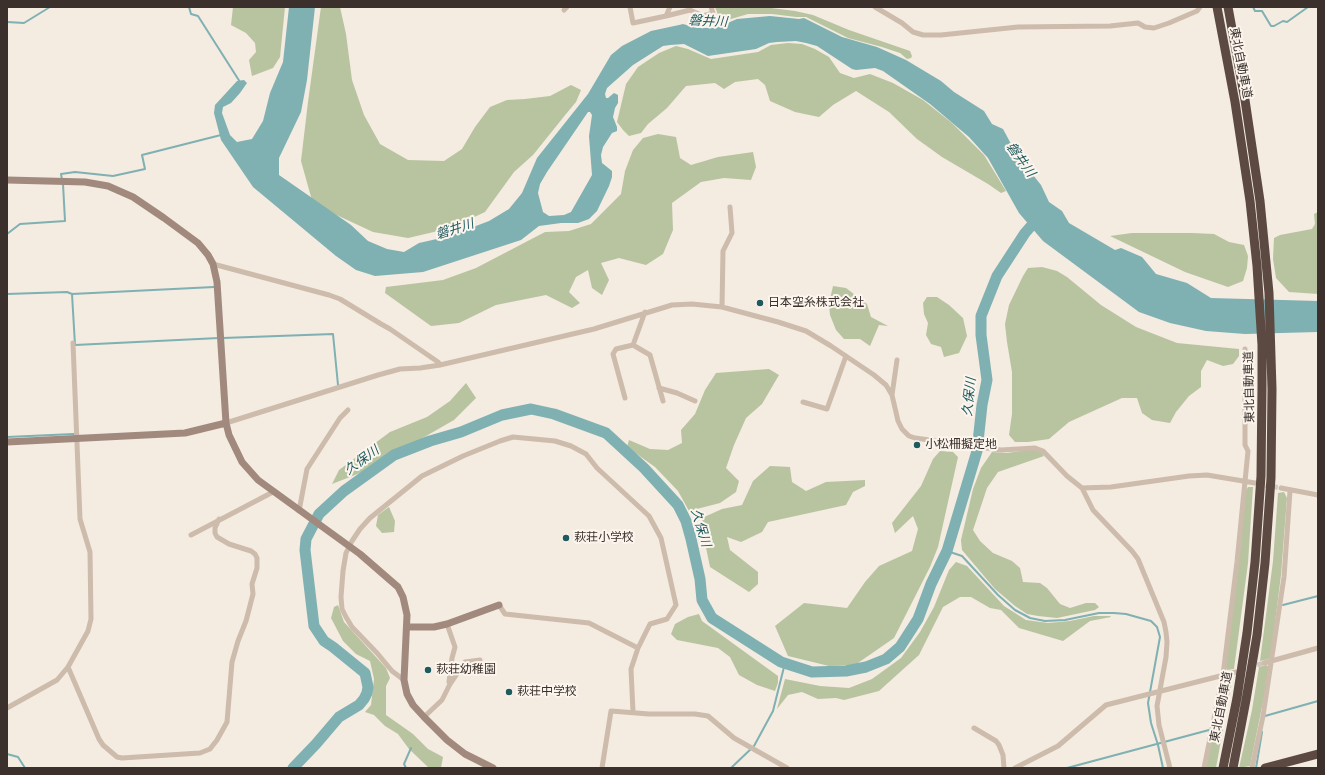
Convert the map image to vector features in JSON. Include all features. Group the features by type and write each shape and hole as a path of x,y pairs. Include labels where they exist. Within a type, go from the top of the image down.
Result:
{"highway":[{"name":"東北自動車道","path":"1217,7 1235,102 1249,194 1257,266 1262,345 1261,469 1255,562 1247,633 1237,698 1223,768"},
{"name":"東北自動車道","path":"1228,7 1245,100 1260,201 1267,266 1271,345 1272,441 1265,563 1257,635 1233,768"},
{"path":"1265,768 1318,754"}],"street":[{"path":"630,7 632,23 690,10 703,16 713,14 711,7"},
{"path":"666,16 670,7"},
{"path":"875,7 913,32 924,35 941,35 1018,28 1110,26 1138,23 1145,28 1154,28 1169,24 1197,11 1200,7"},
{"path":"7,180 85,182 108,186 133,197 164,218 198,243 208,255 213,264 217,282 226,424 229,435 242,462 254,476 273,492 360,554 398,587 406,604 407,627 404,680 407,694 413,705 447,740 465,754 493,768"},
{"path":"722,307 723,251 732,233 730,207"},
{"path":"213,264 340,299 390,329 438,362 440,365"},
{"path":"7,442 185,433 226,424 400,369 440,365 594,329 645,312 672,305 692,304 722,307 806,331 874,375 886,385 892,395 898,421 902,429 909,436 1001,450 1035,448 1043,451 1067,476 1082,488 1094,510 1132,550 1138,560 1164,622 1167,642 1166,657 1157,706 1159,725 1170,768"},
{"path":"633,345 645,312"},
{"path":"7,708 57,680 68,667 88,631 91,619 90,552 80,519 73,343"},
{"path":"625,398 613,354 616,349 633,345 650,355 662,401"},
{"path":"1204,768 1223,675 1245,482 1248,451 1245,445 1245,349"},
{"path":"803,402 827,409 846,356"},
{"path":"892,395 897,360"},
{"path":"659,388 677,393 695,401"},
{"path":"299,511 307,469 340,418 348,410"},
{"path":"404,680 392,671 352,627 342,609 341,597 346,553 360,529 370,518 422,476 463,456 513,437 555,441 571,446 586,454 597,468 649,516 662,538 676,605 667,619 650,624 638,648 631,670 633,712"},
{"path":"1082,488 1111,487 1189,476 1207,475 1255,483"},
{"path":"1281,488 1290,491 1318,495"},
{"path":"1252,768 1263,716 1284,577 1290,491"},
{"path":"191,535 273,492"},
{"path":"68,667 98,739 117,757 122,758 200,753 210,749 227,722 232,662 246,621 252,594 252,584 257,568 255,554 251,551 229,544 217,537 215,528 219,519"},
{"path":"407,627 447,624 499,605 505,614 589,623 638,648"},
{"path":"447,624 455,647 451,666 450,684"},
{"path":"1264,663 1318,648"},
{"path":"424,717 442,700 450,684 465,662 480,660"},
{"path":"1015,768 1058,746 1106,705 1236,672"},
{"path":"602,768 611,710 650,714 696,714 708,716 734,738 787,768"},
{"path":"974,728 996,741 1003,755 1004,768"}],"green space":[{"path":"233,7 285,7 280,57 273,68 252,76 249,60 256,52 255,43 246,33 231,25"},
{"path":"321,7 340,7 346,34 352,80 364,115 380,144 408,160 444,161 462,149 475,127 490,107 507,100 550,96 571,85 581,90 576,102 533,155 514,172 485,212 451,228 408,238 373,232 313,204 301,161"},
{"path":"715,7 763,7 813,15 849,30 910,51 912,56 911,58 907,59 900,53 848,38 806,17 772,14 748,14 724,21 719,17"},
{"path":"788,43 802,44 829,57 840,73 854,78 870,74 893,83 923,100 952,123 984,155 1006,191 1001,193 942,157 917,139 889,112 856,91 833,105 819,117 795,112 770,101 765,85 758,79 735,82 724,89 715,83 686,86 667,108 648,124 641,133 629,136 617,122 626,84 638,67 659,53 676,46 688,49 711,59 758,52 771,45"},
{"path":"658,134 676,137 680,158 691,165 718,157 753,152 756,167 751,180 724,178 701,182 672,203 673,230 663,254 646,265 619,258 601,263 609,280 602,295 592,288 588,270 576,277 569,292 580,303 572,308 546,295 496,305 459,323 431,326 385,293 386,287 443,280 476,268 545,232 569,231 591,224 621,194 625,171 633,150 643,138"},
{"path":"1318,212 1318,294 1289,292 1276,278 1273,259 1274,238 1280,235 1312,229 1315,224 1314,214"},
{"path":"1132,233 1214,234 1229,242 1244,245 1248,256 1247,268 1243,281 1228,287 1185,272 1110,236"},
{"path":"1042,267 1057,271 1067,277 1101,305 1136,327 1177,343 1239,349 1239,356 1233,364 1223,366 1207,360 1201,371 1201,387 1189,396 1176,412 1170,423 1152,420 1142,413 1137,398 1122,398 1069,422 1049,439 1015,442 1009,435 1012,414 1012,372 1005,324 1009,305 1028,268"},
{"path":"833,286 846,288 867,304 871,317 888,326 879,325 870,346 860,339 844,339 836,330 830,315 829,304"},
{"path":"927,297 937,297 949,305 963,318 967,336 959,353 944,357 941,347 931,344 926,335 928,323 924,314 923,303"},
{"path":"769,369 779,375 762,404 746,418 726,468 739,481 736,492 720,503 689,511 678,491 655,467 627,447 629,440 650,449 668,450 682,443 681,430 695,414 705,390 716,373"},
{"path":"466,383 476,398 454,420 365,471 332,484 339,470 390,432 427,417 450,401"},
{"path":"1036,450 1041,452 1044,456 998,472 987,488 973,530 980,541 993,553 1012,561 1020,568 1023,582 1040,583 1047,588 1060,604 1070,608 1086,603 1095,603 1099,607 1095,610 1057,618 1027,614 995,589 962,550 961,540 973,489 981,468 992,452 1007,453"},
{"path":"940,451 953,452 958,457 938,547 930,567 894,638 855,665 829,666 788,656 775,626 804,603 847,608 865,582 879,566 912,551 918,529 913,516 895,533 892,523 921,486 933,459"},
{"path":"770,466 790,467 792,482 806,491 826,482 865,480 865,486 853,492 846,505 768,522 762,532 741,542 727,537 730,550 758,572 758,584 749,592 710,567 703,533 702,518 722,509 742,505 753,481"},
{"path":"1248,487 1253,487 1248,563 1234,669 1227,670 1225,666 1246,490"},
{"path":"1284,492 1287,498 1281,575 1271,655 1269,659 1260,661 1273,561 1278,493"},
{"path":"389,507 395,521 394,532 382,533 376,526 378,515"},
{"path":"956,562 967,566 1004,606 1026,620 1048,623 1070,621 1094,616 1111,617 1090,621 1063,641 1019,628 1001,610 990,608 971,597 960,597 943,607 919,655 879,691 844,700 836,698 818,699 802,692 788,695 777,709 785,679 820,686 849,688 872,679 901,658 920,632 934,607 949,570"},
{"path":"338,605 344,622 386,668 390,678 386,686 386,715 413,734 428,749 443,757 441,768 429,768 409,749 398,734 385,726 374,715 365,712 371,705 374,679 370,661 356,654 343,641 331,618 334,607"},
{"path":"699,614 702,621 778,676 778,683 775,691 757,685 739,675 730,657 718,648 677,640 671,634 675,624 688,617"},
{"path":"1266,665 1270,667 1250,766 1239,768 1252,710 1259,667"},
{"path":"1233,674 1216,768 1206,768 1224,678"}],"water":[{"name":"磐井川","path":"289,7 315,7 307,80 301,112 279,158 279,175 351,225 368,241 387,249 404,252 419,243 450,236 489,221 509,209 522,193 537,158 588,94 611,55 622,46 651,31 683,24 697,28 716,28 737,19 770,16 799,19 804,18 842,37 877,47 906,60 941,81 954,92 984,111 992,124 1003,129 1017,155 1041,185 1049,202 1062,211 1069,223 1115,250 1121,248 1142,257 1156,274 1187,283 1211,298 1318,301 1318,332 1245,334 1206,331 1170,323 1139,312 1043,241 1019,213 988,158 969,137 930,104 883,71 875,68 852,69 817,46 796,41 769,43 756,49 708,56 684,44 663,46 633,65 607,88 605,94 606,98 614,93 618,95 618,103 613,117 617,131 612,133 603,147 601,155 602,163 612,171 612,177 597,211 589,219 578,223 561,223 539,226 521,240 423,272 375,276 356,270 336,256 253,187 221,140 214,113 215,105 237,81 244,80 247,83 231,103 223,107 222,113 230,135 237,142 252,139 263,121 270,93 283,62","holes":["588,112 592,115 589,136 592,175 571,212 564,215 549,216 543,212 538,193 540,184"]}],"waterway":[{"path":"7,22 24,23 50,7"},
{"path":"189,7 191,14 198,16 240,82"},
{"path":"1253,7 1255,11 1262,11 1271,26 1283,21 1287,22 1308,7"},
{"path":"62,180 61,174 75,172 113,176 145,169 142,155 221,135"},
{"path":"7,234 20,224 65,221 63,184"},
{"name":"久保川","path":"293,768 339,717 359,705 364,699 368,687 365,673 324,641 314,626 305,550 306,539 319,514 344,491 394,455 430,441 461,432 502,415 531,409 554,414 606,433 644,468 678,505 686,521 691,539 700,579 702,600 712,618 781,662 812,672 846,671 866,667 886,659 900,647 918,619 931,584 947,551 977,451 982,405 987,380 981,335 981,316 997,276 1025,233 1039,217"},
{"path":"7,294 67,292 72,294 214,287"},
{"path":"72,294 75,345 219,338"},
{"path":"223,338 333,334 338,385"},
{"path":"7,437 74,434"},
{"path":"947,551 962,556 998,595 1015,610 1030,618 1045,621 1065,620 1099,613 1114,613 1126,614 1151,621 1157,627 1160,637 1148,703 1151,723 1163,768"},
{"path":"1283,605 1318,596"},
{"path":"731,768 754,746 773,711 785,663"},
{"path":"1265,716 1318,701"},
{"path":"1067,768 1209,730"},
{"path":"1256,768 1262,732"},
{"path":"406,768 404,764 411,748"},
{"path":"7,754 18,757 25,768"}],"tunnel":[{"path":"1258,484 1281,488"},
{"path":"1250,667 1264,663"}],"place":[{"name":"日本空糸株式会社","path":"760,303"},
{"name":"小松柵擬定地","path":"917,445"},
{"name":"萩荘小学校","path":"566,538"},
{"name":"萩荘幼稚園","path":"428,670"},
{"name":"萩荘中学校","path":"509,692"}]}
